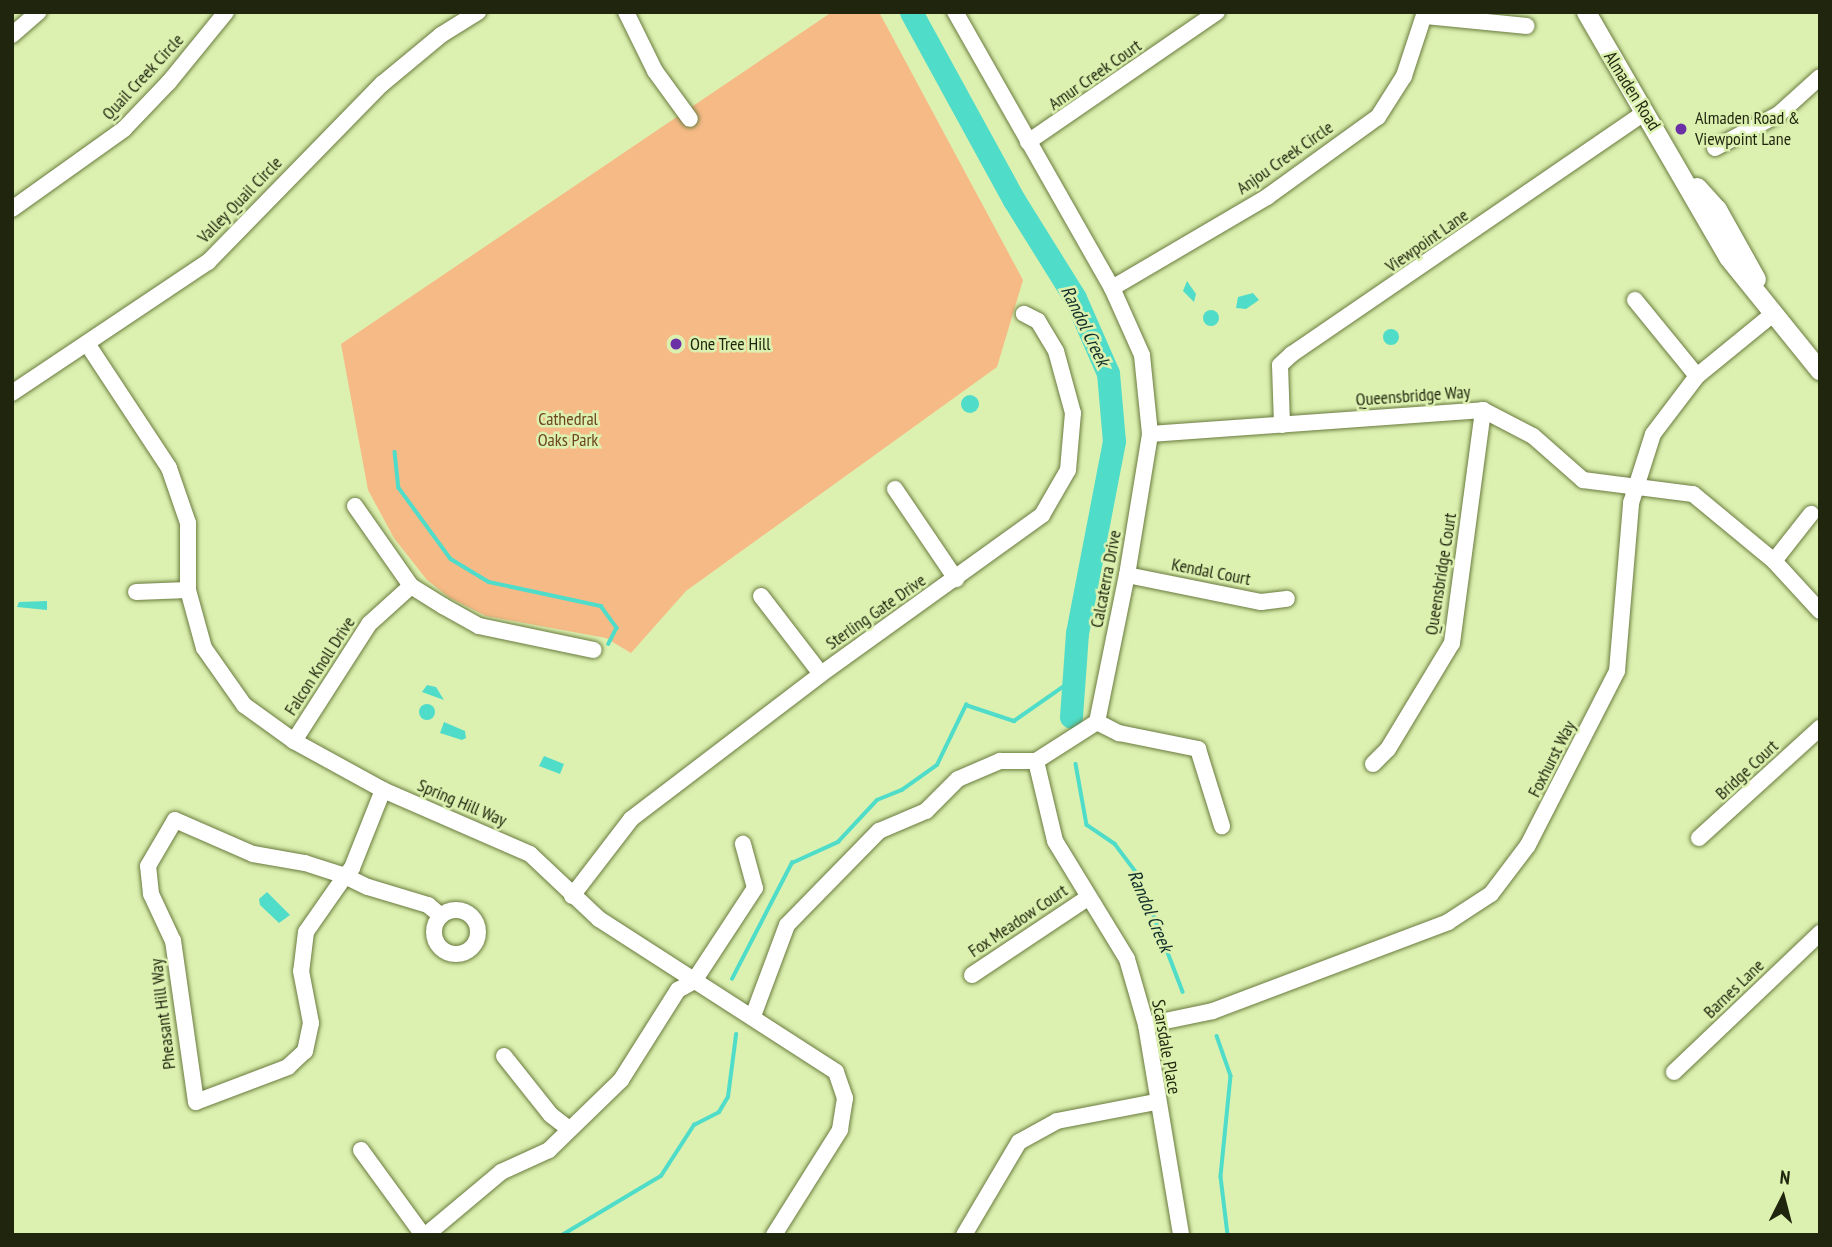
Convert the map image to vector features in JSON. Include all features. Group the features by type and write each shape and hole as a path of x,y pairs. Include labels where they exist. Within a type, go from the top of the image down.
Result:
{"street":[{"path":"12,35 38,12"},
{"name":"Quail Creek Circle","path":"12,209 124,128 169,82 226,12"},
{"name":"Valley Quail Circle","path":"12,393 88,345 208,262 382,84 441,35 478,12"},
{"path":"626,12 655,71 690,119"},
{"name":"Calcaterra Drive","path":"955,12 1112,288 1142,355 1150,433 1127,575 1097,722"},
{"name":"Amur Creek Court","path":"1028,142 1217,12"},
{"name":"Almaden Road","path":"1586,12 1680,168 1728,257 1820,371"},
{"path":"1426,14 1527,26"},
{"name":"Anjou Creek Circle","path":"1112,288 1266,197 1378,117 1404,76 1426,14"},
{"path":"1715,148 1779,114 1820,77"},
{"name":"Viewpoint Lane","path":"1282,425 1278,379 1280,365 1292,354 1645,112"},
{"path":"1635,300 1697,376"},
{"name":"Sterling Gate Drive","path":"572,896 631,819 821,674 1042,515 1068,470 1073,414 1056,351 1038,321 1024,314"},
{"name":"Foxhurst Way","path":"1146,1025 1213,1011 1448,922 1491,894 1528,845 1617,671 1631,503 1653,434 1697,376 1773,314"},
{"name":"Spring Hill Way","path":"88,345 169,468 188,523 188,590 204,648 244,705 294,741 383,790 530,854 599,919 836,1072 845,1098 840,1130 774,1235"},
{"name":"Queensbridge Way","path":"1150,433 1483,410 1532,436 1583,480 1693,494 1773,561 1820,611"},
{"name":"Queensbridge Court","path":"1373,764 1388,749 1452,643 1483,410"},
{"path":"895,489 956,579"},
{"path":"355,506 411,586 479,626 594,650"},
{"path":"1773,561 1811,514"},
{"name":"Kendal Court","path":"1127,575 1261,602 1287,599"},
{"name":"Falcon Knoll Drive","path":"294,741 369,624 411,586"},
{"path":"136,592 188,590"},
{"path":"761,596 821,674"},
{"path":"753,1016 787,925 879,831 926,811 958,779 1000,761 1036,761 1097,722 1119,733 1198,749 1223,826"},
{"name":"Bridge Court","path":"1699,838 1820,728"},
{"name":"Scarsdale Place","path":"1036,761 1055,841 1086,899 1126,959 1146,1025 1156,1102 1181,1235"},
{"path":"383,790 345,876 428,905 441,916"},
{"name":"Pheasant Hill Way","path":"175,820 253,854 345,876 306,932 301,971 311,1023 304,1051 288,1068 195,1102 173,941 151,894 148,866 175,820"},
{"path":"361,1150 424,1235 501,1172 549,1150 621,1080 678,990 694,981 755,888 743,844"},
{"name":"Fox Meadow Court","path":"972,975 1086,899"},
{"name":"Barnes Lane","path":"1674,1072 1820,933"},
{"path":"505,1056 551,1115 569,1129"},
{"path":"964,1235 1019,1142 1057,1121 1156,1102"}],"green space":[{"name":"Cathedral Oaks Park","path":"832,12 879,12 1023,280 997,367 686,591 631,653 606,638 486,616 450,598 427,580 394,538 368,490 341,344"}],"water":[{"path":"1187,281 1196,294 1194,302 1183,291"},
{"path":"1253,293 1259,300 1246,309 1236,308 1238,297"},
{"path":"1211,310 1217,312 1217,324 1211,326 1205,324 1203,318 1205,312"},
{"path":"1388,329 1394,329 1399,337 1397,343 1388,345 1383,340 1383,334"},
{"path":"970,395 976,398 979,404 976,410 970,413 964,410 961,404 964,398"},
{"path":"47,601 47,610 17,607 19,602"},
{"path":"427,685 436,687 444,700 422,692"},
{"path":"427,704 435,712 427,720 419,712"},
{"path":"444,722 465,731 466,738 462,740 440,733"},
{"path":"544,756 564,764 560,774 539,766"},
{"path":"267,892 290,915 279,923 260,905 259,899"}],"waterway":[{"name":"Randol Creek","path":"911,12 1014,200 1075,298 1108,373 1114,441 1077,633 1071,717"},
{"path":"395,452 399,488 451,559 489,582 601,606 617,628 609,644"},
{"path":"732,979 792,863 838,842 877,800 902,790 937,765 966,705 1014,721 1077,677"},
{"name":"Randol Creek","path":"1076,764 1087,825 1115,844 1138,874 1183,992"},
{"path":"562,1235 661,1176 694,1125 719,1112 728,1097 736,1035"},
{"name":"Randol Creek","path":"1217,1036 1231,1076 1221,1177 1228,1235"}],"place":[{"name":"Almaden Road & Viewpoint Lane","path":"1681,129"},
{"name":"One Tree Hill","path":"676,344"}]}
